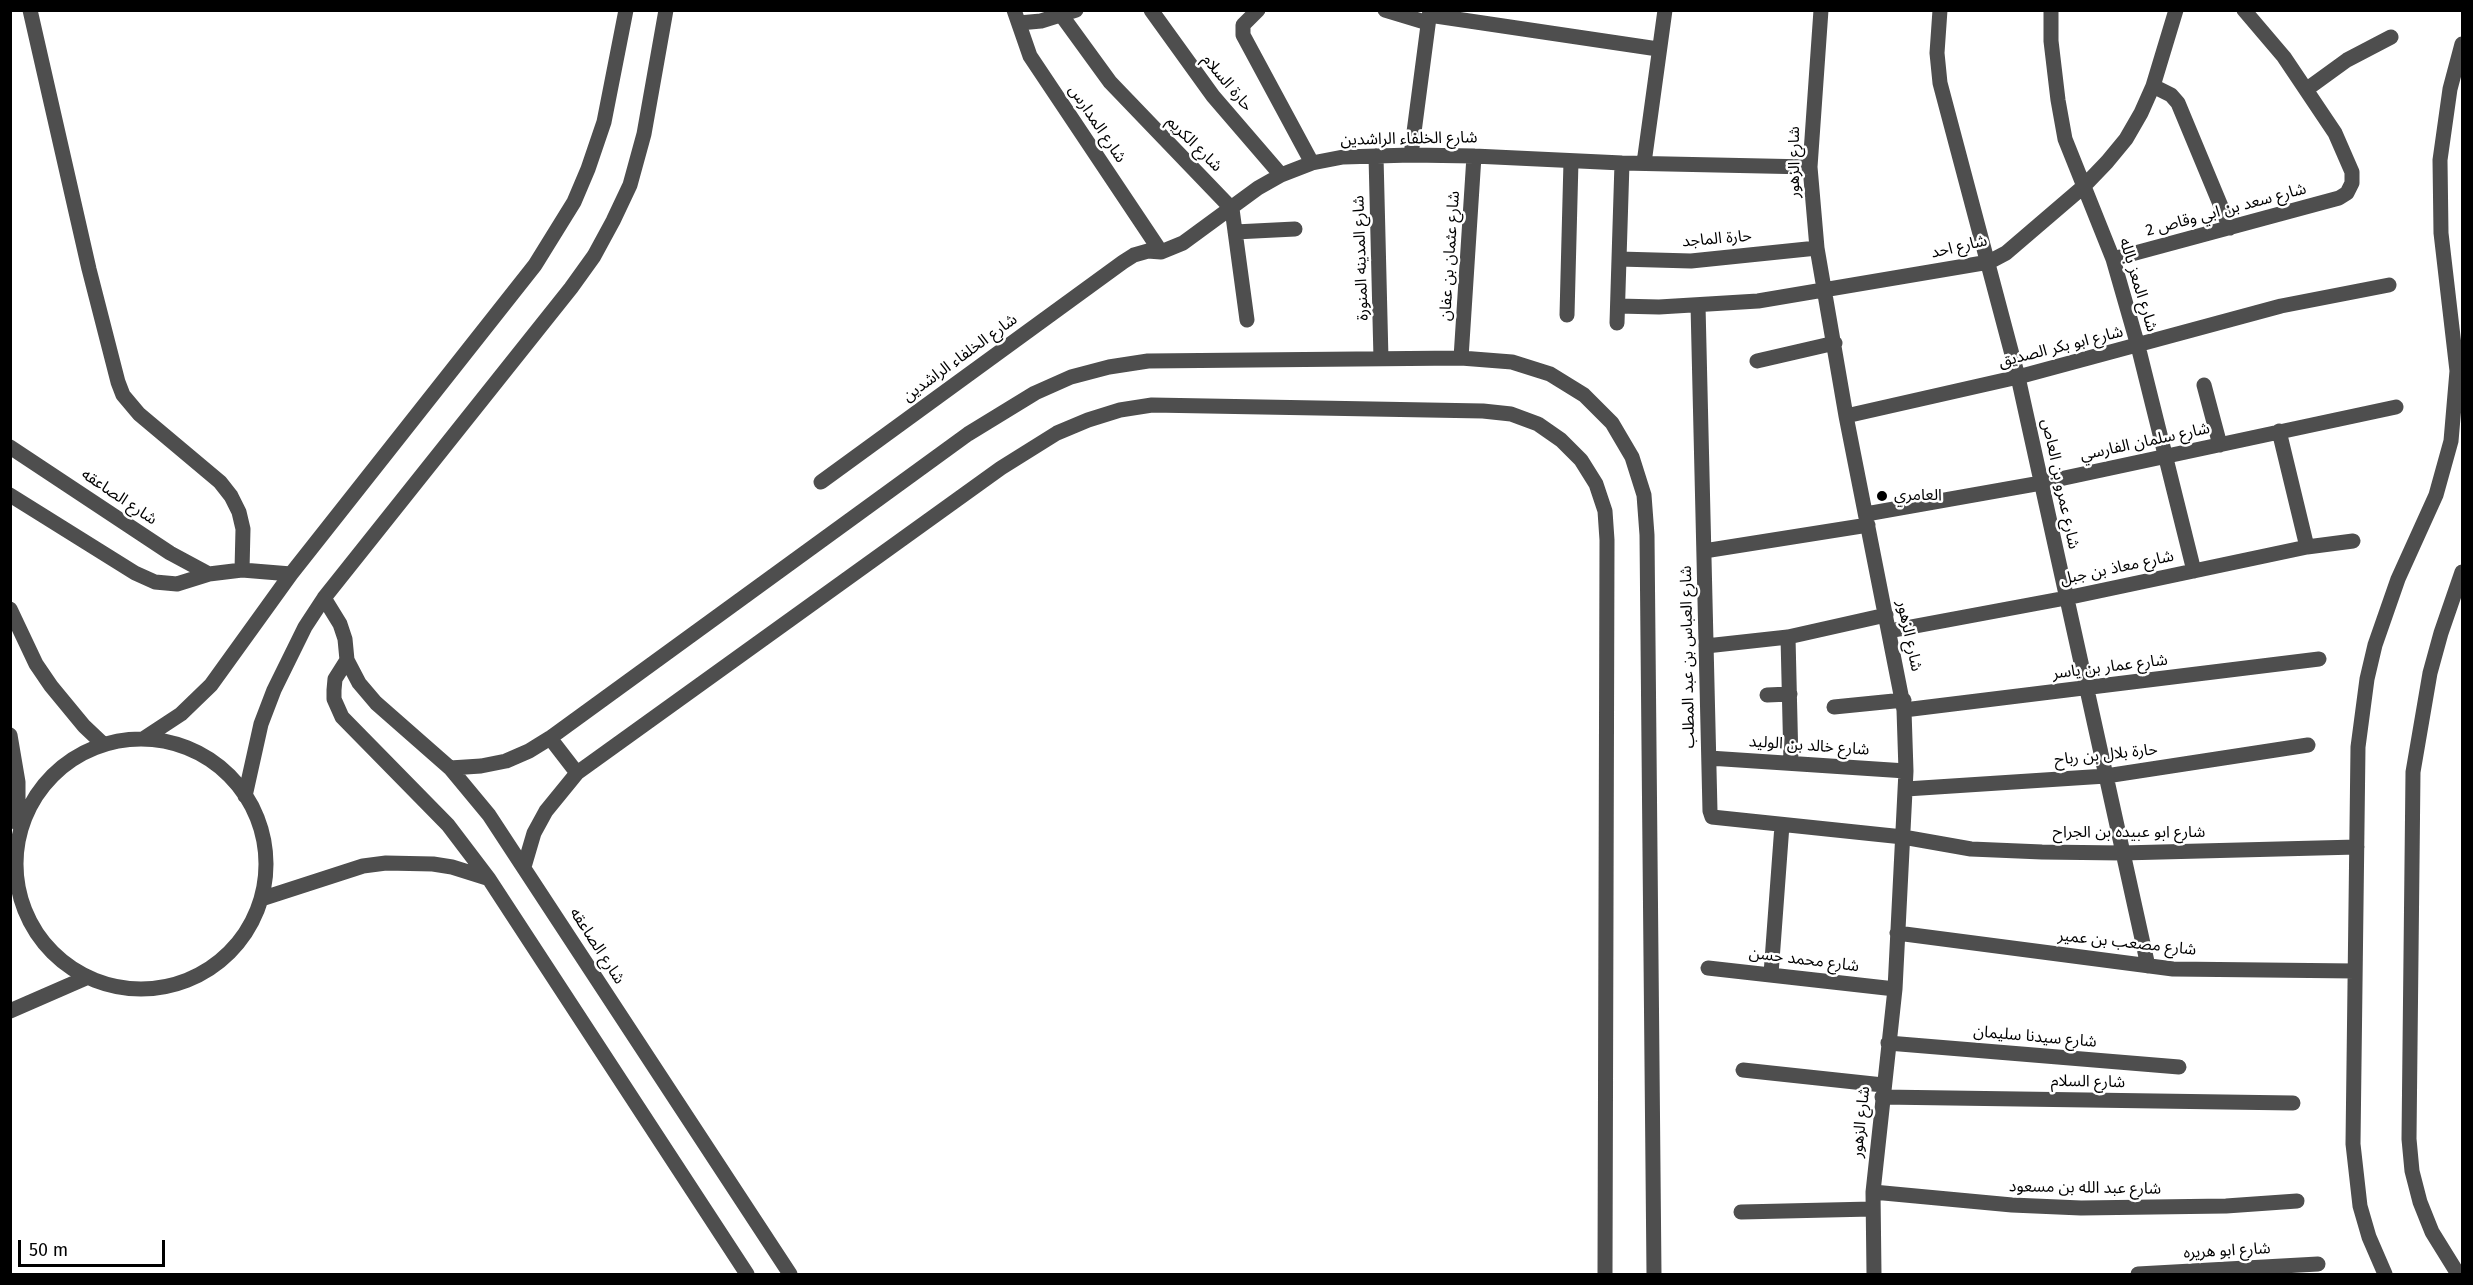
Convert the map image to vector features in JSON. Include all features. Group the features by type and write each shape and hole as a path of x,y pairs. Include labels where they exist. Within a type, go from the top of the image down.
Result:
{"street":[{"path":"30,10 89,269 118,382 123,395 139,414 220,482 231,496 243,529 242,570"},
{"path":"143,739 181,714 211,685 291,574 535,265 556,234 574,202 604,122 626,10"},
{"path":"245,796 252,759 274,690 305,627 324,598 571,288 594,256 613,221 633,174 651,103 666,10"},
{"name":"حارة السلام","path":"1151,10 1213,96 1281,175"},
{"path":"1258,10 1243,25 1243,35 1312,163"},
{"path":"1384,10 1658,49"},
{"path":"1644,163 1665,10"},
{"name":"شارع الزهور","path":"1821,10 1810,167 1817,248 1846,416 1904,705 1906,789 1895,989 1882,1091 1873,1192 1874,1275"},
{"name":"شارع عمرو بن العاص","path":"1940,10 1937,53 1940,83 2018,377 2148,966"},
{"name":"شارع المعز بالله","path":"2051,10 2051,41 2065,139 2113,259 2138,346 2194,571"},
{"name":"شارع احد","path":"1618,306 1698,305 1758,301 1989,262 2006,253 2083,187 2108,162 2126,139 2153,86 2176,10"},
{"path":"2244,10 2284,57 2307,89 2347,60 2391,37"},
{"path":"1016,17 1069,13"},
{"name":"شارع الكريم","path":"1069,13 1118,90 1232,209"},
{"path":"1411,155 1429,16"},
{"name":"شارع المدارس","path":"1016,17 1030,56 1161,252"},
{"path":"2385,1275 2369,1236 2355,1175 2353,1144 2358,747 2367,679 2385,612 2436,495 2454,418 2457,371 2439,196 2444,124 2450,89 2463,44"},
{"path":"2153,86 2171,95 2178,103 2230,228"},
{"name":"شارع سعد بن ابي وقاص 2","path":"2113,259 2339,198 2347,193 2352,183 2352,172 2335,133 2307,89"},
{"name":"شارع الخلفاء الراشدين","path":"821,482 1123,262 1134,255 1148,251 1161,252 1183,243 1258,188 1281,175 1312,163 1343,157 1411,155 1810,167"},
{"name":"شارع المدينه المنورة","path":"1376,156 1381,359"},
{"name":"شارع عثمان بن عفان","path":"1461,358 1474,156"},
{"path":"1567,315 1571,160"},
{"path":"1617,323 1622,163"},
{"path":"1232,209 1247,320"},
{"path":"1235,232 1295,229"},
{"name":"حارة الماجد","path":"1619,259 1691,261 1817,248"},
{"name":"شارع ابو بكر الصديق","path":"1846,416 2018,377 2281,306 2389,285"},
{"name":"شارع العباس بن عبد المطلب","path":"1698,305 1710,811 1712,817 1903,837"},
{"path":"1757,361 1835,343"},
{"path":"450,768 481,766 506,761 550,738 968,434 1035,393 1071,377 1109,367 1148,361 1461,358 1512,362 1550,374 1584,395 1612,423 1632,457 1644,495 1647,535 1654,1275"},
{"path":"2204,385 2220,445"},
{"path":"524,867 534,833 546,811 577,773 1028,449 1088,420 1152,405 1483,411 1511,414 1538,424 1561,440 1581,460 1591,476 1605,511 1607,540 1605,1275"},
{"name":"شارع سلمان الفارسي","path":"1704,551 1867,520 2396,407"},
{"path":"2279,431 2307,547"},
{"name":"شارع الصاعقه","path":"10,447 170,553 209,574"},
{"path":"10,495 144,578 155,582 177,584 209,574 242,570 291,574"},
{"name":"شارع معاذ بن جبل","path":"1889,631 2066,598 2307,547 2353,541"},
{"path":"2458,1275 2432,1232 2420,1202 2412,1171 2409,1139 2413,772 2430,673 2441,633 2463,572"},
{"name":"شارع الصاعقه","path":"324,598 340,624 345,639 347,660 366,693 450,768 489,815 790,1275"},
{"path":"10,609 36,664 51,686 72,713 103,744"},
{"path":"1706,646 1788,637 1886,615"},
{"path":"1788,637 1791,763"},
{"name":"شارع عمار بن ياسر","path":"1834,707 1904,705 2087,688 2319,659"},
{"path":"347,660 335,679 334,690 334,699 342,717 448,825 489,879 747,1275"},
{"path":"1767,695 1790,694"},
{"path":"10,735 18,782 18,840"},
{"path":"550,738 577,773"},
{"path":"143,739 167,741 190,749 212,761 230,777 245,796 258,820 265,846 266,873 261,899 251,924 235,946 216,965 193,978 167,987 140,989 113,986 88,977 64,963 44,943 34,927 19,894 13,871 25,814 45,784 57,771 78,755 103,744 143,739"},
{"name":"حارة بلال بن رباح","path":"1906,789 2106,776 2308,745"},
{"name":"شارع خالد بن الوليد","path":"1709,758 1906,771"},
{"path":"1771,974 1782,825"},
{"name":"شارع ابو عبيده بن الجراح","path":"1903,837 1971,849 2122,854 2357,847"},
{"path":"261,899 363,867 386,863 433,864 452,867 489,879"},
{"name":"شارع مصعب بن عمير","path":"1897,933 2179,970 2355,971"},
{"name":"شارع محمد حسن","path":"1708,968 1895,989"},
{"path":"10,1011 88,977"},
{"name":"شارع سيدنا سليمان","path":"1888,1043 2179,1067"},
{"name":"شارع السلام","path":"1743,1070 1882,1091 2293,1103"},
{"name":"شارع عبد الله بن مسعود","path":"1873,1192 2012,1205 2081,1208 2195,1207 2297,1202"},
{"path":"1741,1212 1872,1209"},
{"name":"شارع ابو هريره","path":"2138,1275 2318,1264"}],"place":[{"name":"العامري","path":"1882,496"}]}
